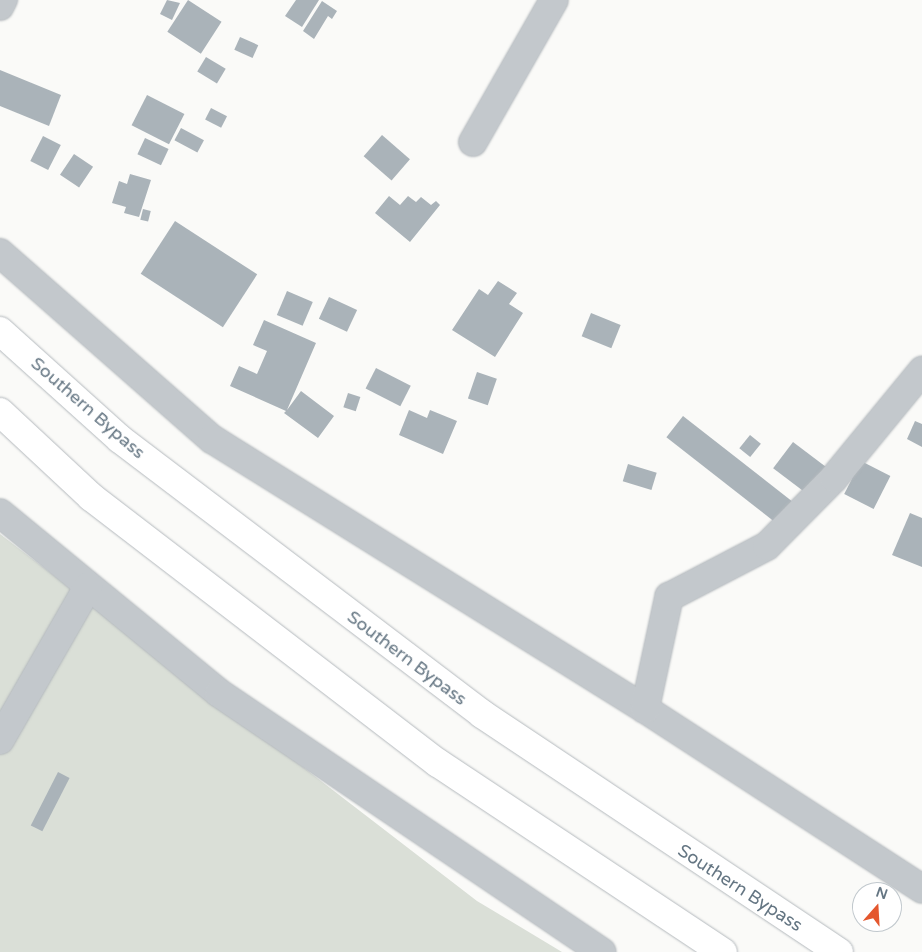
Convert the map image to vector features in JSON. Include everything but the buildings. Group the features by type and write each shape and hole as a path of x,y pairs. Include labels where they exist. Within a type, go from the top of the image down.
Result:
{"highway":[{"name":"Southern Bypass","path":"0,331 120,439 406,658 490,720 839,952"},
{"path":"0,412 91,497 438,763 723,952"}],"street":[{"path":"0,6 3,0"},
{"path":"473,142 554,0"},
{"path":"0,253 212,440 646,708 922,889"},
{"path":"646,708 669,597 767,546 834,478 922,371"},
{"path":"0,513 219,693 602,952"},
{"path":"0,740 88,587"}],"shaded area":[{"path":"0,534 477,901 562,952 0,952"}]}
